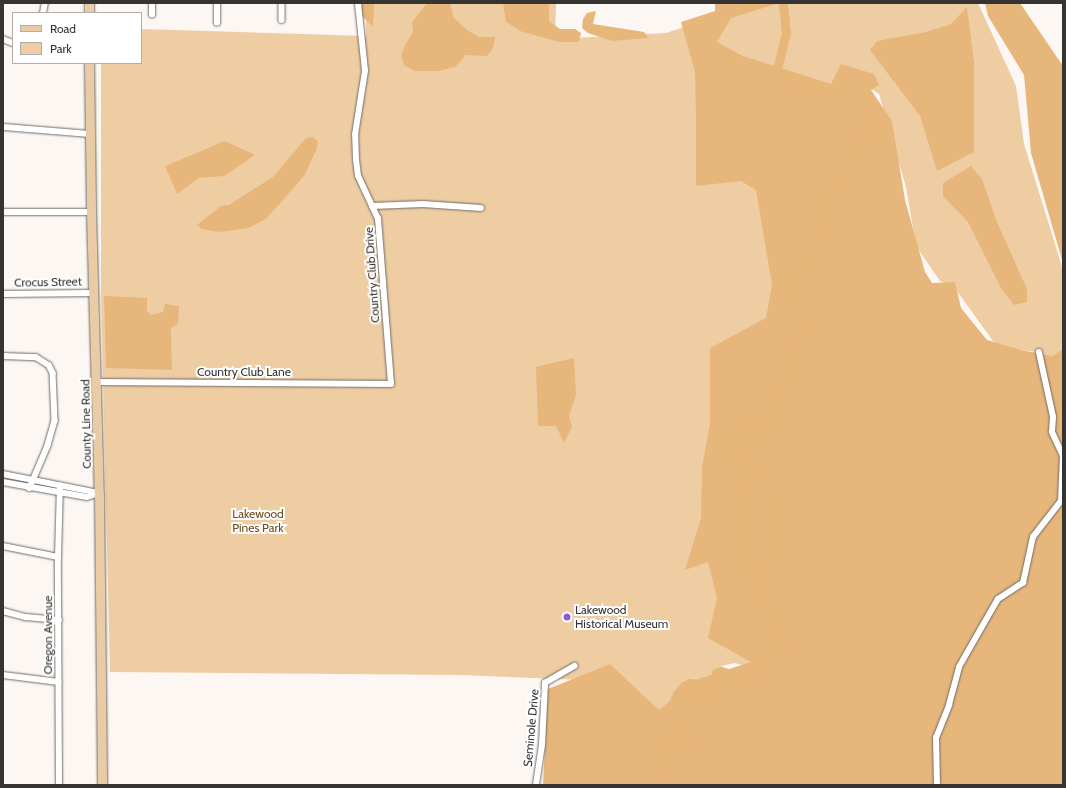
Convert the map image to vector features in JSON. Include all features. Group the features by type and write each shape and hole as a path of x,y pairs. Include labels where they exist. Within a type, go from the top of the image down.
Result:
{"main road":[{"name":"County Line Road","path":"90,64 91,212 99,493 102,785"}],"street":[{"path":"152,3 152,16"},
{"path":"217,3 217,22"},
{"path":"282,3 282,20"},
{"name":"Country Club Drive","path":"358,3 365,71 355,135 356,160 358,176 378,219 391,384"},
{"path":"4,127 90,134"},
{"path":"372,206 423,204 481,208"},
{"path":"3,212 91,212"},
{"name":"Crocus Street","path":"3,294 93,293"},
{"path":"937,785 936,738 949,706 961,664 998,599 1023,583 1033,537 1061,501 1062,456 1052,432 1053,417 1040,353"},
{"path":"3,356 36,357 50,365 53,374 55,421 48,446 30,488"},
{"name":"Country Club Lane","path":"97,382 391,384"},
{"path":"3,474 99,493"},
{"path":"3,482 60,494 88,498 99,493"},
{"name":"Oregon Avenue","path":"60,486 58,557 60,785"},
{"path":"3,546 58,557"},
{"path":"3,611 26,617 59,620"},
{"name":"Seminole Drive","path":"536,785 542,745 546,682 574,666"},
{"path":"3,675 59,682"}],"green space":[{"name":"Lakewood Pines Park","path":"366,3 556,3 555,39 666,33 758,3 978,3 1016,86 1024,144 1063,270 1063,351 1056,357 1030,351 998,348 954,287 940,281 916,246 906,187 879,94 865,85 823,86 695,73 696,186 760,166 830,185 756,584 751,668 735,663 722,666 714,679 696,690 692,682 679,691 673,712 676,721 607,681 459,675 110,672 101,294 101,64 142,64 142,29 366,36"}],"shaded area":[{"path":"362,3 374,3 373,27 362,16"},
{"path":"427,3 450,3 454,18 467,30 479,37 495,37 493,48 487,56 466,55 455,67 438,71 415,71 404,65 401,56 405,45 413,32 412,22"},
{"path":"503,3 549,3 549,21 560,29 575,29 581,33 579,42 559,42 520,31 506,22"},
{"path":"715,3 779,3 731,18 717,42 743,56 831,84 841,64 874,74 879,85 871,90 892,121 905,200 925,272 932,283 955,282 961,308 987,340 1021,350 1053,356 1063,349 1063,785 543,785 548,689 610,664 659,710 695,680 751,662 708,638 717,598 708,562 685,570 701,518 702,467 710,423 710,348 766,318 772,285 756,190 741,181 696,186 695,72 681,22 715,11"},
{"path":"985,3 1020,3 1063,66 1063,263 1031,153 1024,75 988,16"},
{"path":"967,7 974,63 974,152 937,171 920,116 870,50 877,41 926,32 951,24"},
{"path":"596,11 593,24 644,32 649,38 612,41 588,33 582,28 583,19 587,13"},
{"path":"313,137 318,142 316,151 304,176 266,219 248,228 219,232 202,229 197,225 221,206 229,205 273,177 306,138"},
{"path":"225,141 255,155 224,176 199,178 177,194 165,166"},
{"path":"971,166 982,179 997,222 1027,289 1027,302 1014,305 1001,288 968,222 943,196 943,183"},
{"path":"104,296 147,298 147,311 151,315 163,312 165,304 179,306 178,324 171,328 172,370 106,368"},
{"path":"574,358 576,395 569,416 572,427 564,443 556,426 538,426 536,367"}],"waterway":[{"path":"746,577 738,519 743,490 729,440 735,424 745,420 754,426 759,434 771,431 769,392 785,374 799,349 802,330 794,283 806,259 826,230 830,185 845,173 857,140 866,136 874,125 863,100 844,90 804,86 776,73 786,33 783,3"},
{"path":"659,785 653,778 655,766 664,747 670,740 677,739 688,744 690,739 689,734 677,726 672,718 672,706 677,694 684,686 690,683 696,684 695,700 700,704 704,703 714,694 716,673 721,671 742,677 753,672 763,660 784,651 786,645 757,592 757,583 763,577 764,569 762,563 764,557 769,555 779,559 783,554 776,522 776,502 749,461 747,452 751,430 754,426"},
{"path":"661,785 671,785"}],"place":[{"name":"Lakewood Historical Museum","path":"567,617"}]}
